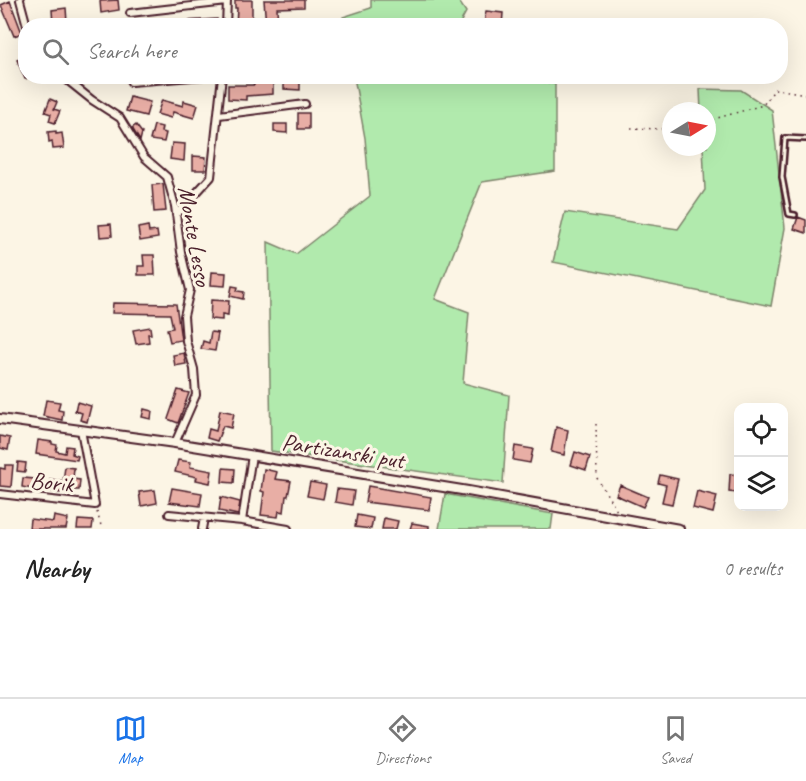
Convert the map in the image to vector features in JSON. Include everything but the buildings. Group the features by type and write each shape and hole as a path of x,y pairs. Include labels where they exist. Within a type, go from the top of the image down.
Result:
{"street":[{"path":"20,0 26,18"},
{"path":"130,13 227,1 226,18"},
{"name":"Monte Lesso","path":"72,84 120,118 144,157 167,177 190,290 184,316 186,341 194,369 196,394 175,443"},
{"path":"176,215 211,177 221,84"},
{"path":"219,115 305,104"},
{"name":"Partizanski put","path":"0,419 252,455 457,489 627,523 679,529"},
{"name":"Borik","path":"0,494 95,505 81,430"},
{"path":"242,521 252,455"},
{"path":"169,514 242,521 288,529"},
{"path":"202,529 204,518"}],"lane":[{"path":"795,215 789,214 782,177 785,138 806,139"}],"path":[{"path":"716,118 763,105 775,89 806,94"},
{"path":"632,128 662,129"},
{"path":"596,424 597,478 627,523"},
{"path":"95,505 102,529"}],"green space":[{"path":"371,0 458,0 466,12 463,18 343,18 371,8"},
{"path":"355,84 555,84 555,171 482,182 435,299 469,312 463,383 509,395 503,483 271,451 268,242 296,254 370,196 365,138"},
{"path":"700,89 741,90 772,110 785,228 771,306 553,262 565,212 678,229 705,190 703,156 716,156 716,102 701,102"},
{"path":"445,494 553,514 551,529 439,529"}]}
